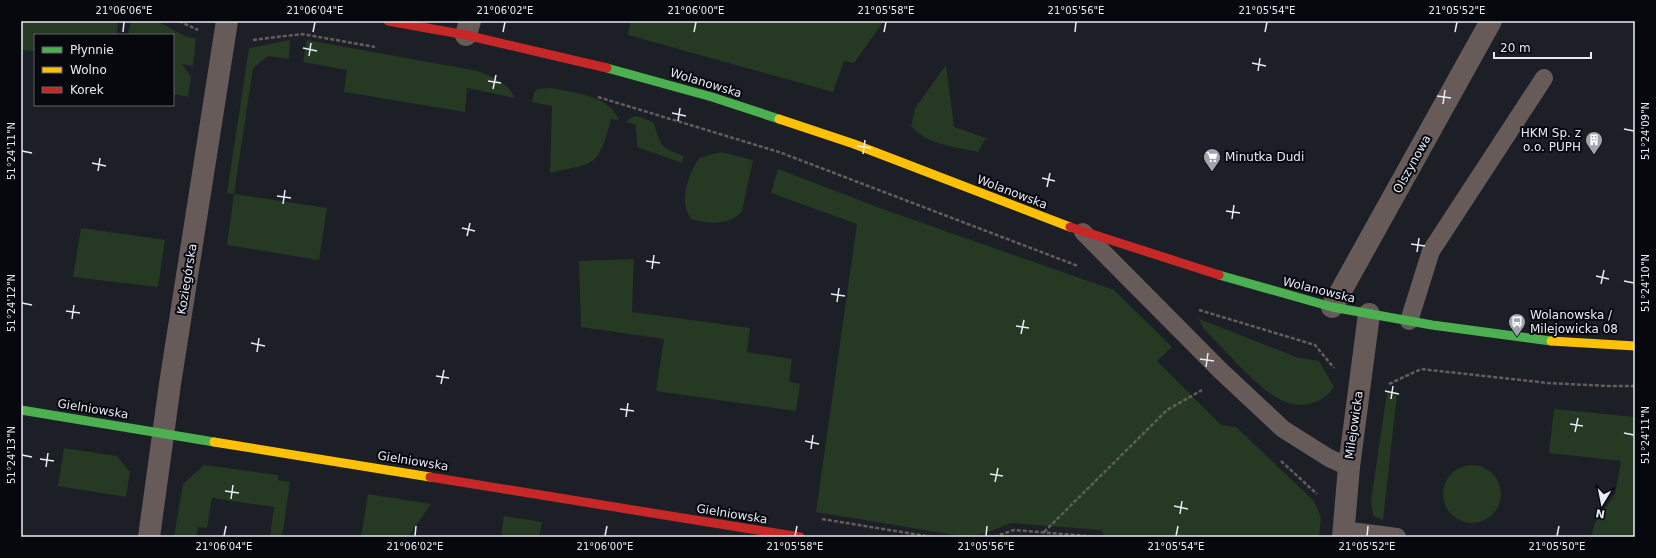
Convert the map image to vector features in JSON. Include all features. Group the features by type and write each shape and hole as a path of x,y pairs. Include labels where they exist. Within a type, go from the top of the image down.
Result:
{"street":[{"name":"Wolanowska","path":"388,21 468,28 712,97 854,144 1083,232 1238,281 1332,306 1409,321 1559,342 1635,346"},
{"name":"Olszynowa","path":"1332,306 1491,21"},
{"name":"Koziegórska","path":"149,537 226,29"},
{"name":"Milejowicka","path":"1343,533 1348,467 1369,314"},
{"name":"Gielniowska","path":"21,410 164,432 800,537"}],"lane":[{"path":"1409,321 1431,251 1544,78"},
{"path":"1083,232 1216,365 1283,429 1328,458 1348,467"},
{"path":"1343,533 1397,537"}],"path":[{"path":"179,21 202,33 226,29 246,40 302,34 381,48"},
{"path":"597,96 779,152 1082,268"},
{"path":"1192,308 1316,345 1335,370"},
{"path":"1386,385 1421,369 1548,383 1635,386"},
{"path":"1044,532 1167,410 1204,389"},
{"path":"814,518 932,537"},
{"path":"994,537 1014,530 1098,536"}],"green space":[{"path":"21,21 118,21 117,34 34,34 34,51 21,50"},
{"path":"131,21 157,21 187,37 196,38 193,66 182,64 191,77 188,97 174,94 174,34 128,34"},
{"path":"631,21 884,21 854,63 844,61 833,92 628,35"},
{"path":"290,40 289,59 268,56 253,68 234,194 227,193 249,48"},
{"path":"307,40 478,71 504,84 515,98 467,88 465,112 344,92 347,70 303,62"},
{"path":"946,65 954,127 986,138 978,152 951,147 933,141 925,137 911,126 915,108"},
{"path":"551,88 590,96 599,100 608,105 619,120 611,119 603,147 593,160 578,167 550,173 552,106 532,102 534,93 537,89"},
{"path":"634,116 641,117 654,123 660,142 666,148 684,156 682,163 637,147 636,125 626,122"},
{"path":"720,152 753,160 742,211 737,216 725,221 711,223 691,219 687,212 685,196 691,172 699,158"},
{"path":"778,169 885,210 1114,290 1172,347 1157,361 1221,425 1236,427 1314,501 1321,517 1319,537 1104,537 1102,530 1011,523 986,533 967,537 816,512 857,224 771,193"},
{"path":"234,194 327,208 319,260 227,245"},
{"path":"81,228 165,240 158,287 73,277"},
{"path":"634,259 632,312 750,328 747,352 792,359 789,382 800,384 796,411 656,391 664,339 581,327 579,261"},
{"path":"1199,319 1299,358 1319,361 1334,387 1329,393 1318,401 1305,405 1297,405 1283,401 1264,389 1242,369 1204,329"},
{"path":"1387,392 1397,394 1383,520 1373,516 1371,501"},
{"path":"1554,409 1635,417 1635,537 1591,537 1595,523 1615,494 1621,461 1549,453"},
{"path":"64,448 117,456 130,472 126,497 58,486"},
{"path":"204,465 278,475 278,480 290,482 282,537 270,537 274,507 212,498 207,528 198,527 196,537 174,537 183,484"},
{"path":"1472,465 1488,470 1496,478 1501,494 1496,510 1488,518 1472,523 1456,518 1448,510 1443,494 1448,478 1456,470"},
{"path":"368,494 431,504 408,537 361,537"},
{"path":"504,516 542,522 539,537 501,537"}],"traffic: fast":[{"path":"607,68 712,97 779,119"},
{"path":"1219,275 1332,307 1432,325 1551,341"},
{"path":"21,410 214,442"}],"traffic: slow":[{"path":"779,119 854,144 1070,227"},
{"path":"1551,341 1635,346"},
{"path":"214,442 430,477"}],"traffic: jam":[{"path":"388,21 466,35 607,68"},
{"path":"1070,227 1219,275"},
{"path":"430,477 800,537"}],"place":[{"name":"HKM Sp. z o.o. PUPH","path":"1594,155"},
{"name":"Minutka Dudi","path":"1212,172"},
{"name":"Wolanowska / Milejowicka 08","path":"1517,337"}]}
